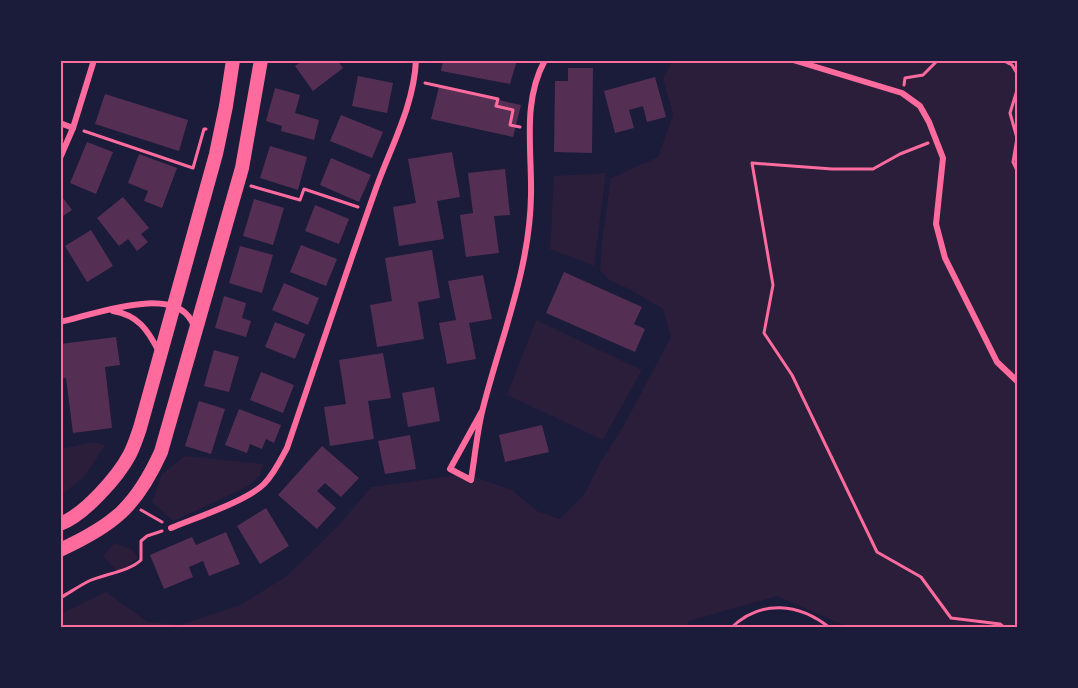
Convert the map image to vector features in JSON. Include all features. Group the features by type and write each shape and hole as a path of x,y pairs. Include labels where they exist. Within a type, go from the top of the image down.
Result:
{"main road":[{"path":"60,524 68,521 100,495 129,456 140,428 216,154 233,60"},
{"path":"60,550 102,528 130,504 141,492 161,452 238,182 255,103 261,60"}],"street":[{"path":"60,158 73,128 94,60"},
{"path":"171,528 250,494 264,484 275,471 287,448 368,211 408,107 417,60"},
{"path":"482,411 450,469 471,480 482,411 523,267 528,238 531,193 529,129 534,87 538,72 545,60"},
{"path":"793,60 902,93 920,106 943,158 936,224 945,258 997,362 1018,382"},
{"path":"60,123 73,128"},
{"path":"60,322 147,303 174,305 186,312 191,319 194,326 194,337"},
{"path":"110,310 128,314 138,320 160,354"}],"path":[{"path":"902,93 905,78 923,75 938,60"},
{"path":"1002,60 1012,65 1018,75"},
{"path":"414,80 498,99 496,106 513,110 510,125 529,129"},
{"path":"1018,87 1010,113 1017,138 1013,162 1018,174"},
{"path":"73,128 193,168 204,129 210,131"},
{"path":"943,158 928,142 900,153 873,169 832,169 752,163 774,285 764,333 792,375 877,552 921,577 951,618 1000,624 1005,628"},
{"path":"238,182 300,200 304,189 368,211"},
{"path":"130,504 171,528"},
{"path":"60,598 86,583 113,572 133,568 141,560 141,541 147,536 171,528"},
{"path":"731,628 751,614 782,607 796,609 830,628"}],"shaded area":[{"path":"673,60 1018,60 1018,628 850,628 777,596 689,621 686,628 60,628 60,614 106,592 148,622 180,625 242,604 287,576 339,525 371,487 466,474 512,490 537,511 560,519 584,495 671,337 663,309 609,280 600,270 611,178 658,157 673,115 663,78"},
{"path":"606,173 594,266 550,249 554,176"},
{"path":"536,320 642,370 603,440 507,395"},
{"path":"93,442 105,445 85,476 60,496 60,449"},
{"path":"185,456 263,464 260,475 247,487 173,521 152,502 162,474"},
{"path":"114,543 133,550 138,558 118,572 103,556"}],"building":[{"path":"304,60 337,60 343,68 313,91 295,66"},
{"path":"443,60 517,60 510,84 441,71"},
{"path":"568,68 593,68 592,153 554,152 555,81 568,81"},
{"path":"358,76 393,83 387,113 352,106"},
{"path":"655,77 666,117 647,122 643,106 629,110 634,128 615,133 604,91"},
{"path":"439,87 521,105 513,137 431,119"},
{"path":"275,88 300,95 295,113 319,120 314,140 281,131 282,126 266,121"},
{"path":"105,94 188,120 179,151 95,124"},
{"path":"341,115 383,132 372,158 330,141"},
{"path":"87,142 113,152 96,194 70,183"},
{"path":"270,146 307,157 298,190 260,178"},
{"path":"452,152 460,197 437,201 444,239 399,246 393,207 416,203 408,159"},
{"path":"139,154 177,168 162,208 144,201 148,191 128,183"},
{"path":"331,158 371,175 359,202 320,185"},
{"path":"505,169 510,215 494,216 499,253 466,257 460,215 473,213 468,173"},
{"path":"60,194 72,210 60,218"},
{"path":"123,197 149,228 141,234 148,242 137,251 128,239 119,246 97,218"},
{"path":"254,199 284,208 273,245 243,236"},
{"path":"315,205 349,219 339,244 305,231"},
{"path":"91,230 113,266 87,282 65,246"},
{"path":"301,245 337,259 326,286 290,272"},
{"path":"240,246 273,255 262,293 229,283"},
{"path":"432,250 440,298 418,302 424,339 377,347 370,305 392,301 385,258"},
{"path":"564,272 642,307 634,324 645,329 635,352 546,313"},
{"path":"483,275 492,319 469,323 476,359 447,364 439,323 456,320 448,281"},
{"path":"284,283 319,298 308,325 272,310"},
{"path":"224,296 246,303 242,318 251,321 246,337 215,328"},
{"path":"275,322 305,334 295,359 265,347"},
{"path":"116,337 120,365 105,367 112,428 73,433 66,378 60,379 60,344"},
{"path":"214,350 239,357 229,392 204,386"},
{"path":"383,353 391,398 368,401 374,439 330,446 324,407 346,404 339,360"},
{"path":"261,372 294,385 283,413 250,400"},
{"path":"434,387 440,421 408,427 402,393"},
{"path":"199,401 225,409 211,454 185,446"},
{"path":"239,409 281,425 274,443 266,439 262,449 250,444 247,453 225,445"},
{"path":"542,425 549,452 505,462 499,435"},
{"path":"410,435 416,469 385,474 378,441"},
{"path":"322,446 359,478 341,497 325,483 317,491 336,508 317,529 278,495"},
{"path":"266,508 289,546 260,564 237,526"},
{"path":"226,532 240,564 209,576 203,561 189,567 193,577 164,589 150,555 192,537 196,545"}]}
